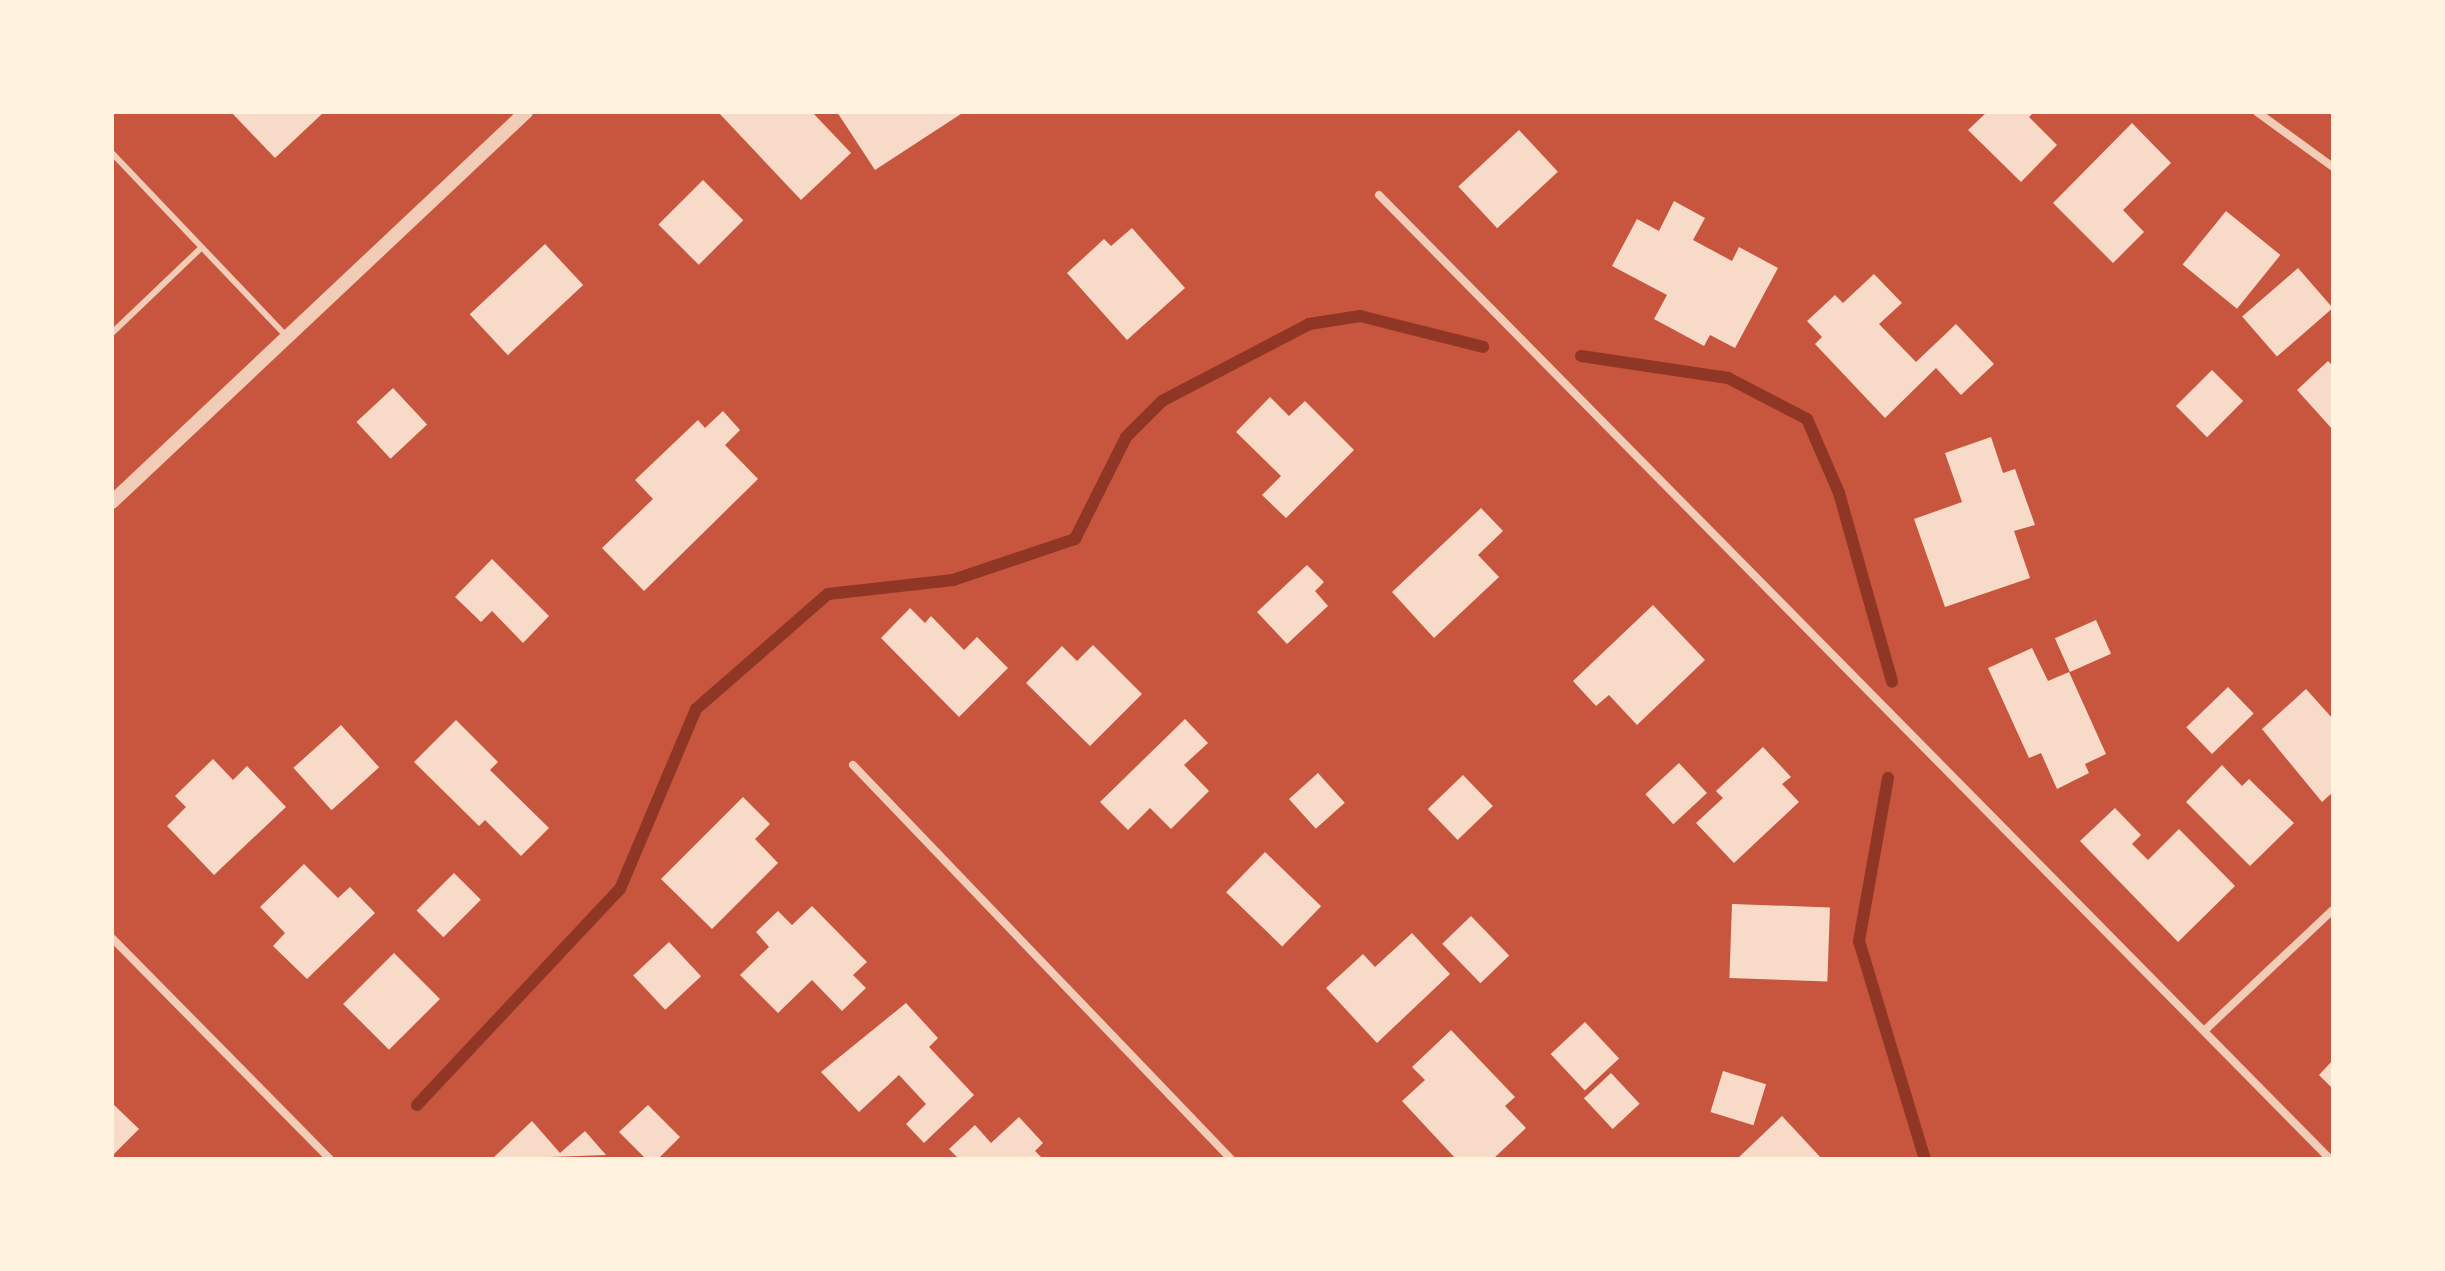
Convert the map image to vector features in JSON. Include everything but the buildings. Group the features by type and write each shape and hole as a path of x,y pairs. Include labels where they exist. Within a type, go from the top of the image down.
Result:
{"street":[{"path":"112,502 526,112"},
{"path":"2257,112 2333,167"},
{"path":"1379,195 2330,1159"},
{"path":"853,765 1231,1159"},
{"path":"2205,1030 2333,910"},
{"path":"112,938 330,1159"}],"lane":[{"path":"112,153 287,337"},
{"path":"112,333 202,247"}],"waterway":[{"path":"417,1105 620,889 696,709 828,594 953,580 1075,539 1126,437 1162,401 1309,324 1360,316 1483,347"},
{"path":"1581,356 1728,378 1807,419 1839,493 1892,682"},
{"path":"1888,778 1859,941 1925,1159"}]}
